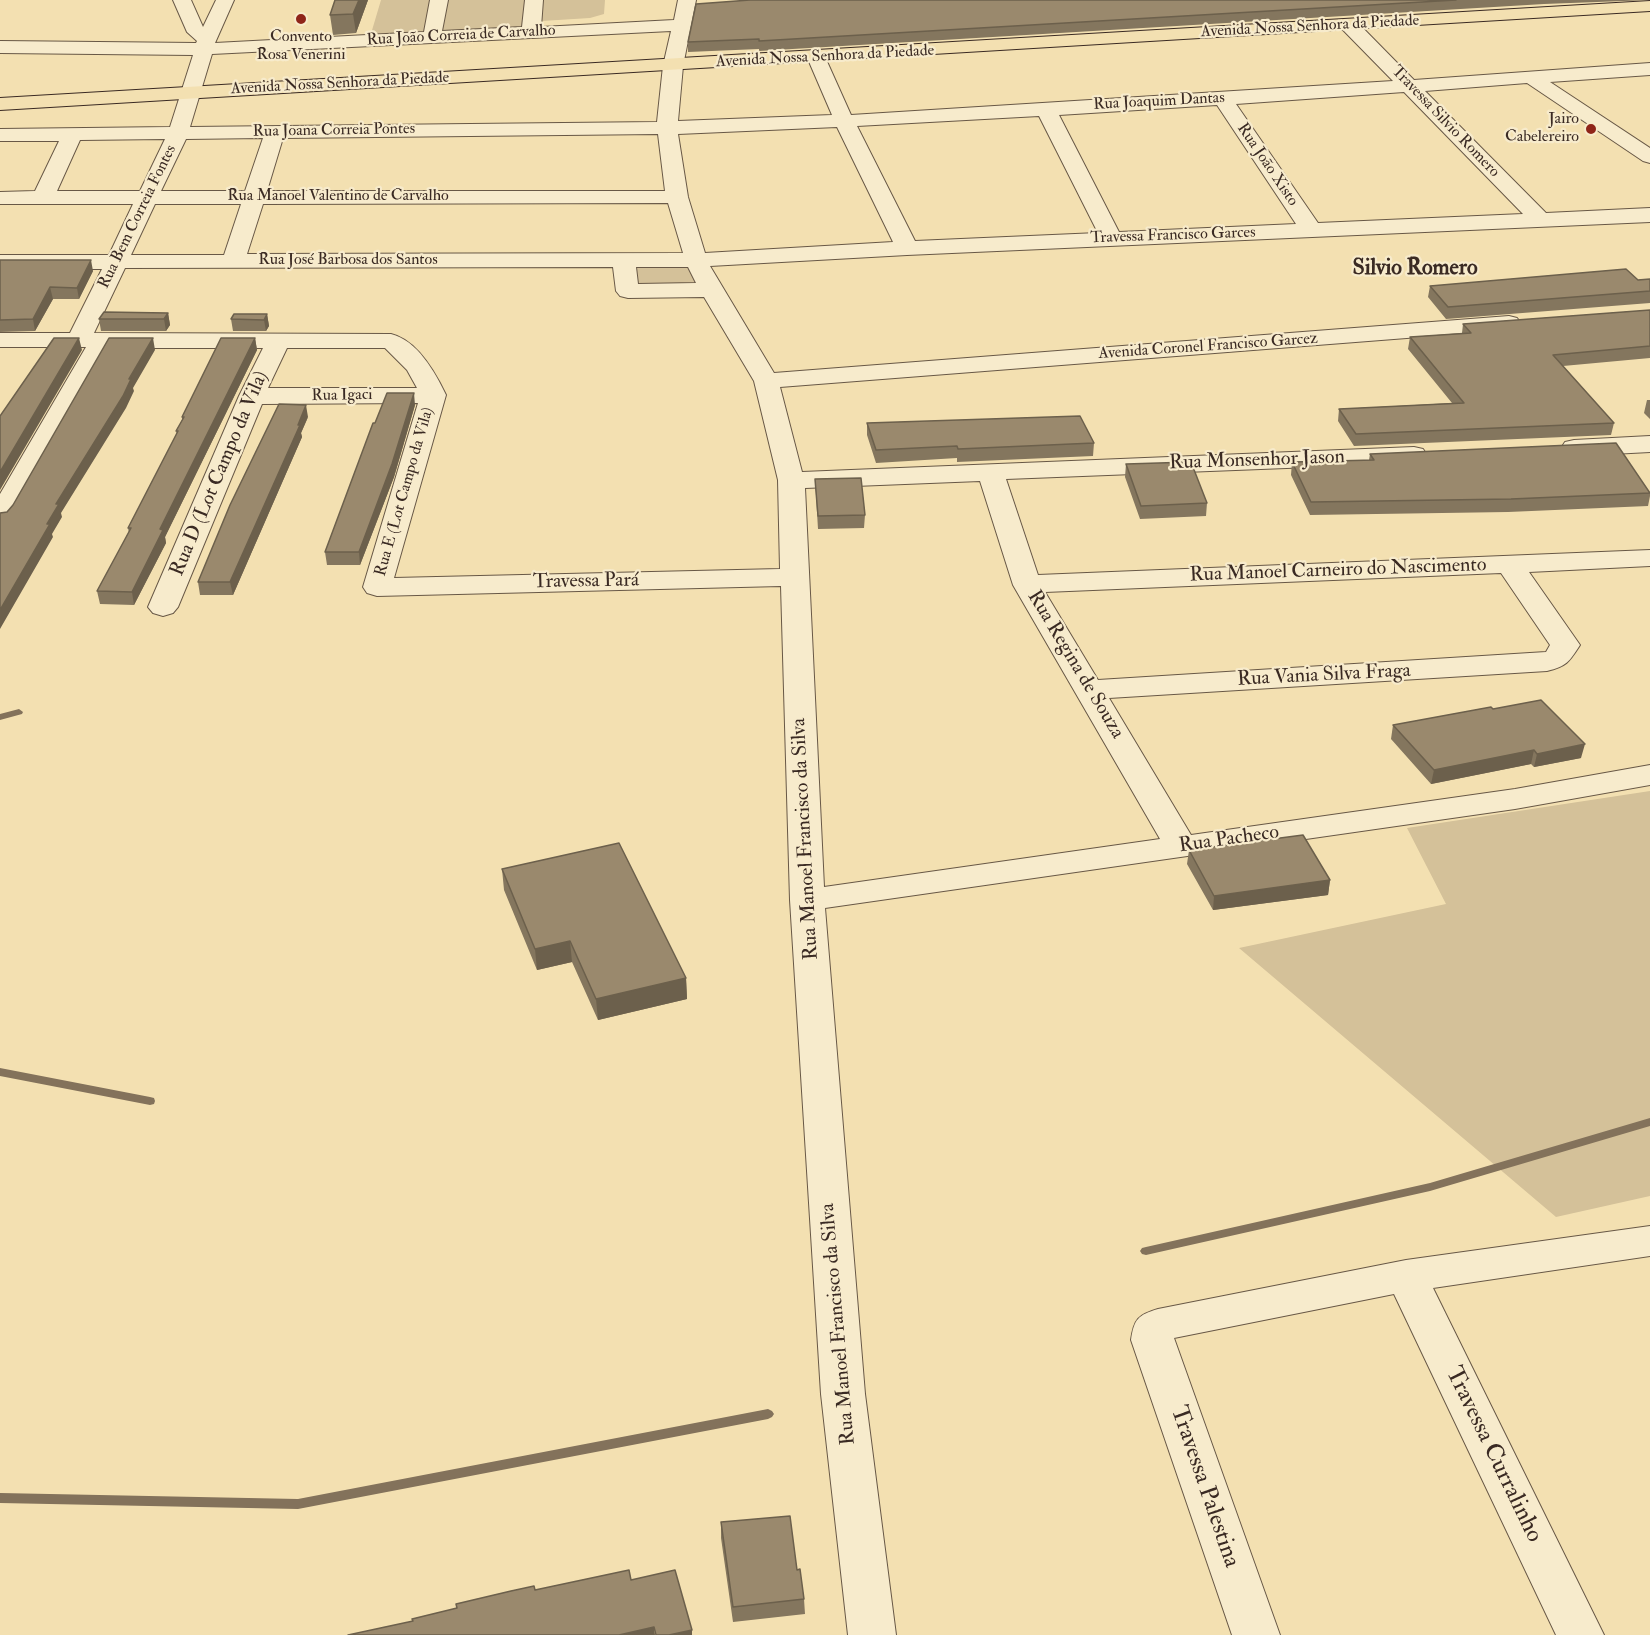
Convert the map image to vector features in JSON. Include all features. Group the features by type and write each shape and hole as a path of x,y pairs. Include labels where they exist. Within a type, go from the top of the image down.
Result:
{"main road":[{"name":"Avenida Nossa Senhora da Piedade","path":"0,104 673,66 1650,6"}],"street":[{"path":"182,0 196,32 206,44"},
{"name":"Rua Bem Correia Fontes","path":"0,517 90,340 115,262 178,134 206,44 225,0"},
{"path":"432,37 439,0"},
{"path":"531,32 534,0"},
{"path":"687,3 708,4"},
{"name":"Rua Manoel Francisco da Silva","path":"687,3 673,66 668,128 677,197 696,260 711,290 766,381 791,480 807,900 843,1394 872,1635"},
{"name":"Rua João Correia de Carvalho","path":"0,48 432,37 681,25"},
{"name":"Travessa Silvio Romero","path":"1349,25 1541,220"},
{"path":"816,57 844,121 907,248"},
{"name":"Rua Joaquim Dantas","path":"668,128 844,121 1223,99 1409,84 1650,69"},
{"path":"1530,77 1650,157"},
{"name":"Rua João Xisto","path":"1223,99 1312,231"},
{"path":"1046,109 1112,239"},
{"name":"Rua Joana Correia Pontes","path":"0,135 668,128"},
{"path":"233,262 256,197 275,132"},
{"path":"44,198 72,135"},
{"name":"Rua Manoel Valentino de Carvalho","path":"0,198 677,197"},
{"name":"Travessa Francisco Garces","path":"696,260 907,248 1650,215"},
{"path":"623,260 628,291 711,290"},
{"name":"Rua José Barbosa dos Santos","path":"0,262 696,260"},
{"name":"Avenida Coronel Francisco Garcez","path":"766,381 1530,321"},
{"path":"0,340 278,341"},
{"name":"Rua E (Lot Campo da Vila)","path":"278,341 391,341 405,351 423,373 433,395 377,586"},
{"name":"Rua D (Lot Campo da Vila)","path":"163,607 252,396 278,341"},
{"name":"Rua Igaci","path":"252,396 433,395"},
{"path":"1544,449 1650,444"},
{"name":"Rua Monsenhor Jason","path":"791,480 1438,454"},
{"name":"Rua Regina de Souza","path":"992,473 1027,584 1181,847"},
{"name":"Rua Manoel Carneiro do Nascimento","path":"1027,584 1650,558"},
{"name":"Rua Vania Silva Fraga","path":"1090,690 1547,662 1557,657 1566,645 1509,564"},
{"name":"Travessa Pará","path":"377,586 796,577"},
{"name":"Rua Pacheco","path":"807,900 1515,799 1650,775"},
{"path":"1406,1276 1650,1241"},
{"name":"Travessa Palestina","path":"1256,1635 1152,1340 1152,1331 1158,1325 1406,1276"},
{"name":"Travessa Curralinho","path":"1406,1276 1580,1635"}],"shaded area":[{"path":"381,0 605,0 604,14 590,18 526,22 526,30 370,37"},
{"path":"629,265 689,265 697,288 633,288"},
{"path":"1650,791 1650,1196 1556,1217 1239,948 1446,904 1407,828"}],"building":[{"path":"335,0 359,0 353,14 330,15"},
{"path":"750,0 1456,0 759,41 759,39 688,42 696,4"},
{"path":"0,260 91,260 77,288 50,287 33,319 0,320"},
{"path":"1626,269 1638,280 1650,279 1650,291 1448,307 1430,286"},
{"path":"1650,310 1650,346 1553,355 1614,423 1356,434 1339,409 1464,403 1410,337 1471,333 1463,324"},
{"path":"104,312 168,313 164,319 99,319"},
{"path":"234,314 267,314 264,320 231,319"},
{"path":"54,338 79,338 0,472 0,416"},
{"path":"109,338 153,338 129,379 131,379 123,396 56,504 59,504 47,524 50,524 0,610 0,513 7,512 13,505"},
{"path":"221,338 255,338 160,529 163,530 132,592 97,591 131,528 128,528 178,431 176,431 184,417 182,417"},
{"path":"387,393 414,393 392,464 359,552 325,552 373,423 375,423"},
{"path":"279,404 306,405 298,425 300,425 230,582 198,582 230,505"},
{"path":"1080,416 1094,443 876,450 867,423"},
{"path":"1616,443 1650,493 1511,499 1311,502 1292,462 1374,460 1370,454"},
{"path":"1191,462 1207,503 1141,506 1126,464"},
{"path":"861,478 865,515 818,516 815,479"},
{"path":"1541,700 1585,744 1537,754 1534,750 1434,770 1393,725 1491,707 1493,709"},
{"path":"1303,835 1330,880 1214,896 1189,850"},
{"path":"619,843 686,978 596,999 570,941 535,949 502,869"},
{"path":"790,1516 797,1570 800,1569 804,1599 733,1607 721,1522"},
{"path":"629,1570 631,1580 675,1570 692,1630 669,1635 656,1635 654,1627 619,1635 348,1635 413,1621 412,1619 457,1608 456,1604 511,1591 534,1586 535,1590"}],"waterway":[{"path":"0,717 19,712"},
{"path":"0,1072 150,1101"},
{"path":"1146,1251 1430,1187 1650,1122"},
{"path":"0,1498 298,1504 768,1414"}],"place":[{"name":"Convento Rosa Venerini","path":"301,19"},
{"name":"Jairo Cabelereiro","path":"1591,129"}],"district":[{"name":"Silvio Romero","path":"1415,269"}]}
